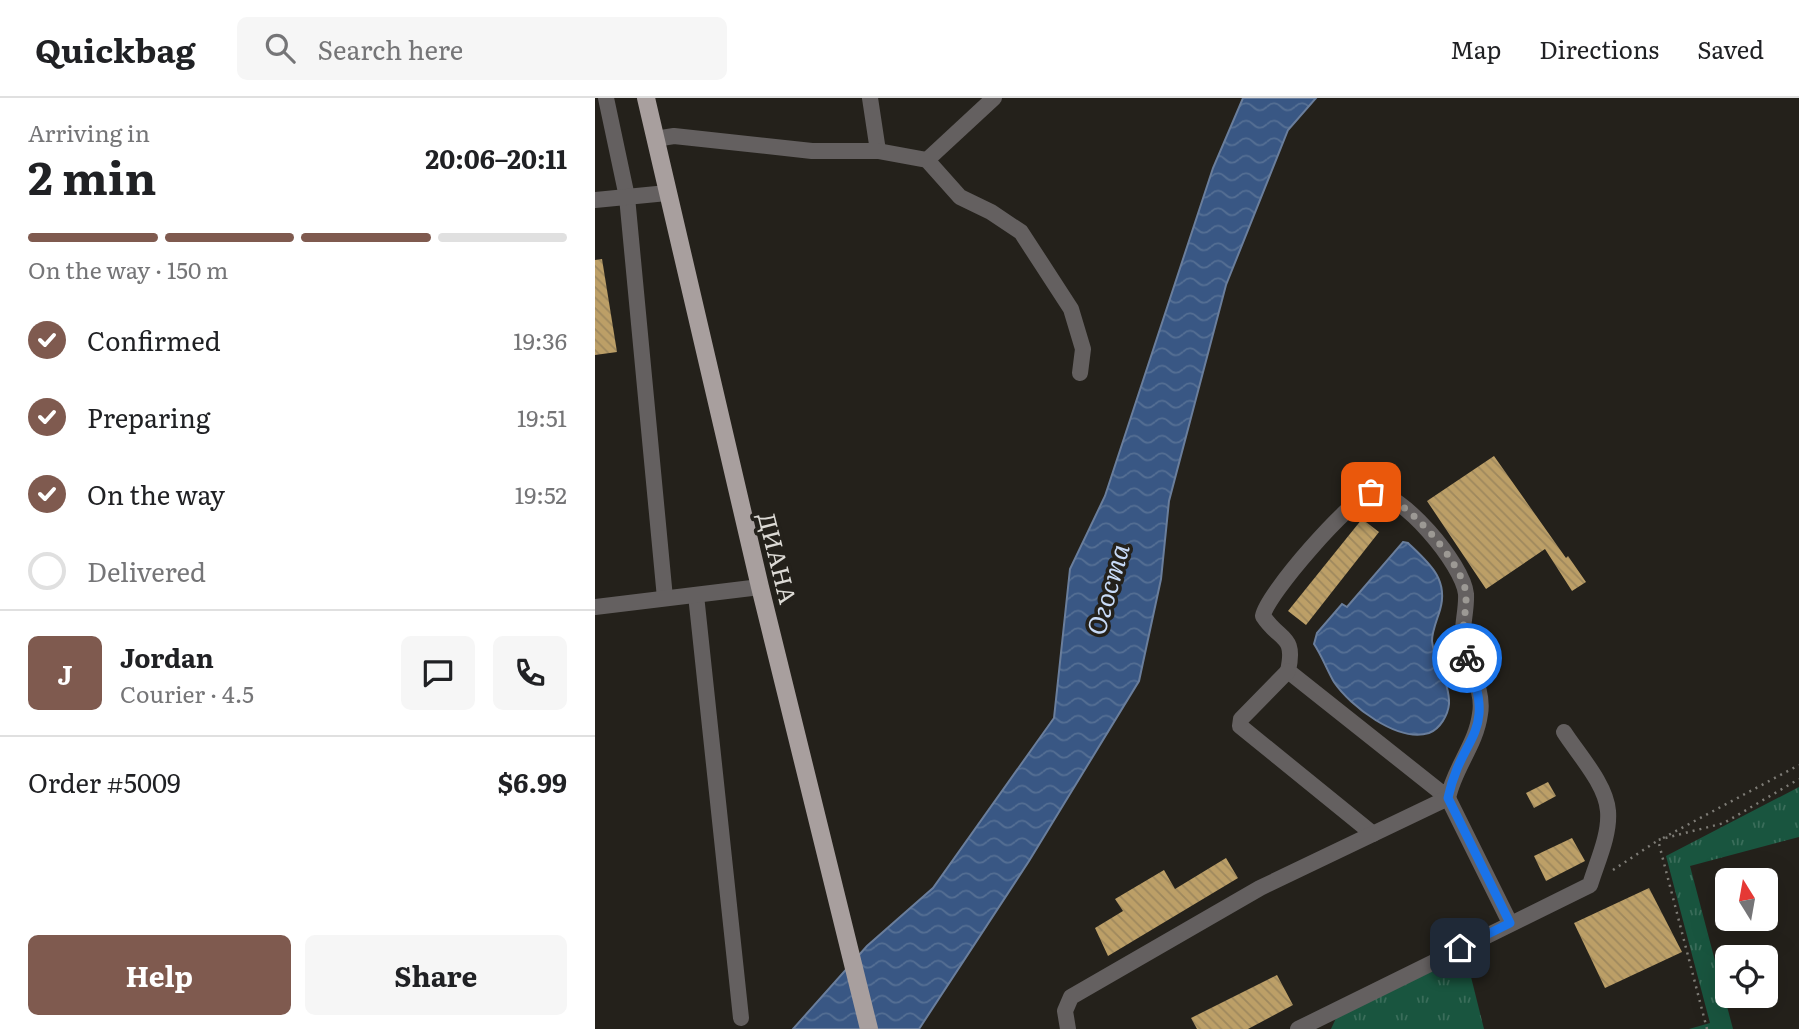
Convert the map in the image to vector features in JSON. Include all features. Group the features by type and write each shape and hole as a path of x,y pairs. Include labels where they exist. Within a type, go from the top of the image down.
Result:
{"main road":[{"name":"ДИАНА","path":"646,98 760,587 869,1029"}],"street":[{"path":"606,98 627,197 665,598"},
{"path":"870,98 878,151"},
{"path":"927,160 994,98"},
{"path":"655,139 674,136 812,151 878,151 927,160 960,197 991,212 1021,232 1071,310 1083,349 1080,373"},
{"path":"595,200 667,192"},
{"path":"1373,834 1240,726 1241,719 1288,671 1293,651 1289,642 1266,621 1263,611 1313,545 1365,494 1379,492 1438,538 1460,573 1466,594 1461,632 1478,686 1481,712 1475,738 1452,779 1448,798"},
{"path":"595,607 760,587"},
{"path":"696,595 741,1018"},
{"path":"1288,671 1448,798 1510,923"},
{"path":"1307,1027 1590,885 1607,830 1608,812 1605,795 1564,732"},
{"path":"1068,1029 1065,1011 1071,997 1259,888 1448,798"}],"path":[{"path":"1612,870 1658,840 1799,765"},
{"path":"1658,840 1724,823 1799,779"},
{"path":"1658,840 1707,1029"}],"green space":[{"path":"1799,787 1799,837 1690,866 1715,961 1715,1008 1727,1008 1733,1029 1689,1029 1710,1023 1666,856"},
{"path":"1465,953 1484,1029 1331,1029 1337,1016"}],"water":[{"name":"Огоста","path":"1243,98 1316,98 1288,130 1226,285 1169,501 1161,579 1139,681 1029,861 919,1029 793,1029 867,946 933,888 1054,718 1070,569 1105,496 1213,168"},
{"path":"1403,542 1408,543 1430,565 1442,589 1432,641 1447,688 1449,704 1443,721 1437,728 1417,735 1390,728 1351,702 1334,682 1314,644 1317,633 1342,604 1347,607"}],"building":[{"path":"602,259 617,352 595,355 595,260"},
{"path":"1494,456 1586,582 1572,591 1545,549 1486,589 1427,501"},
{"path":"1362,519 1379,532 1306,625 1288,611"},
{"path":"1548,782 1556,796 1534,808 1526,793"},
{"path":"1572,838 1585,861 1546,881 1534,856"},
{"path":"1226,858 1238,878 1108,956 1095,928 1123,911 1115,899 1164,870 1175,889"},
{"path":"1649,888 1682,952 1605,988 1574,923"},
{"path":"1277,975 1293,1005 1248,1029 1197,1029 1191,1018"}],"way so far":[{"path":"1371,492 1385,495 1438,538 1460,573 1466,594 1461,632 1467,658"}],"route":[{"path":"1460,948 1510,923 1448,798 1452,779 1475,738 1481,712 1478,686 1467,658"}]}
